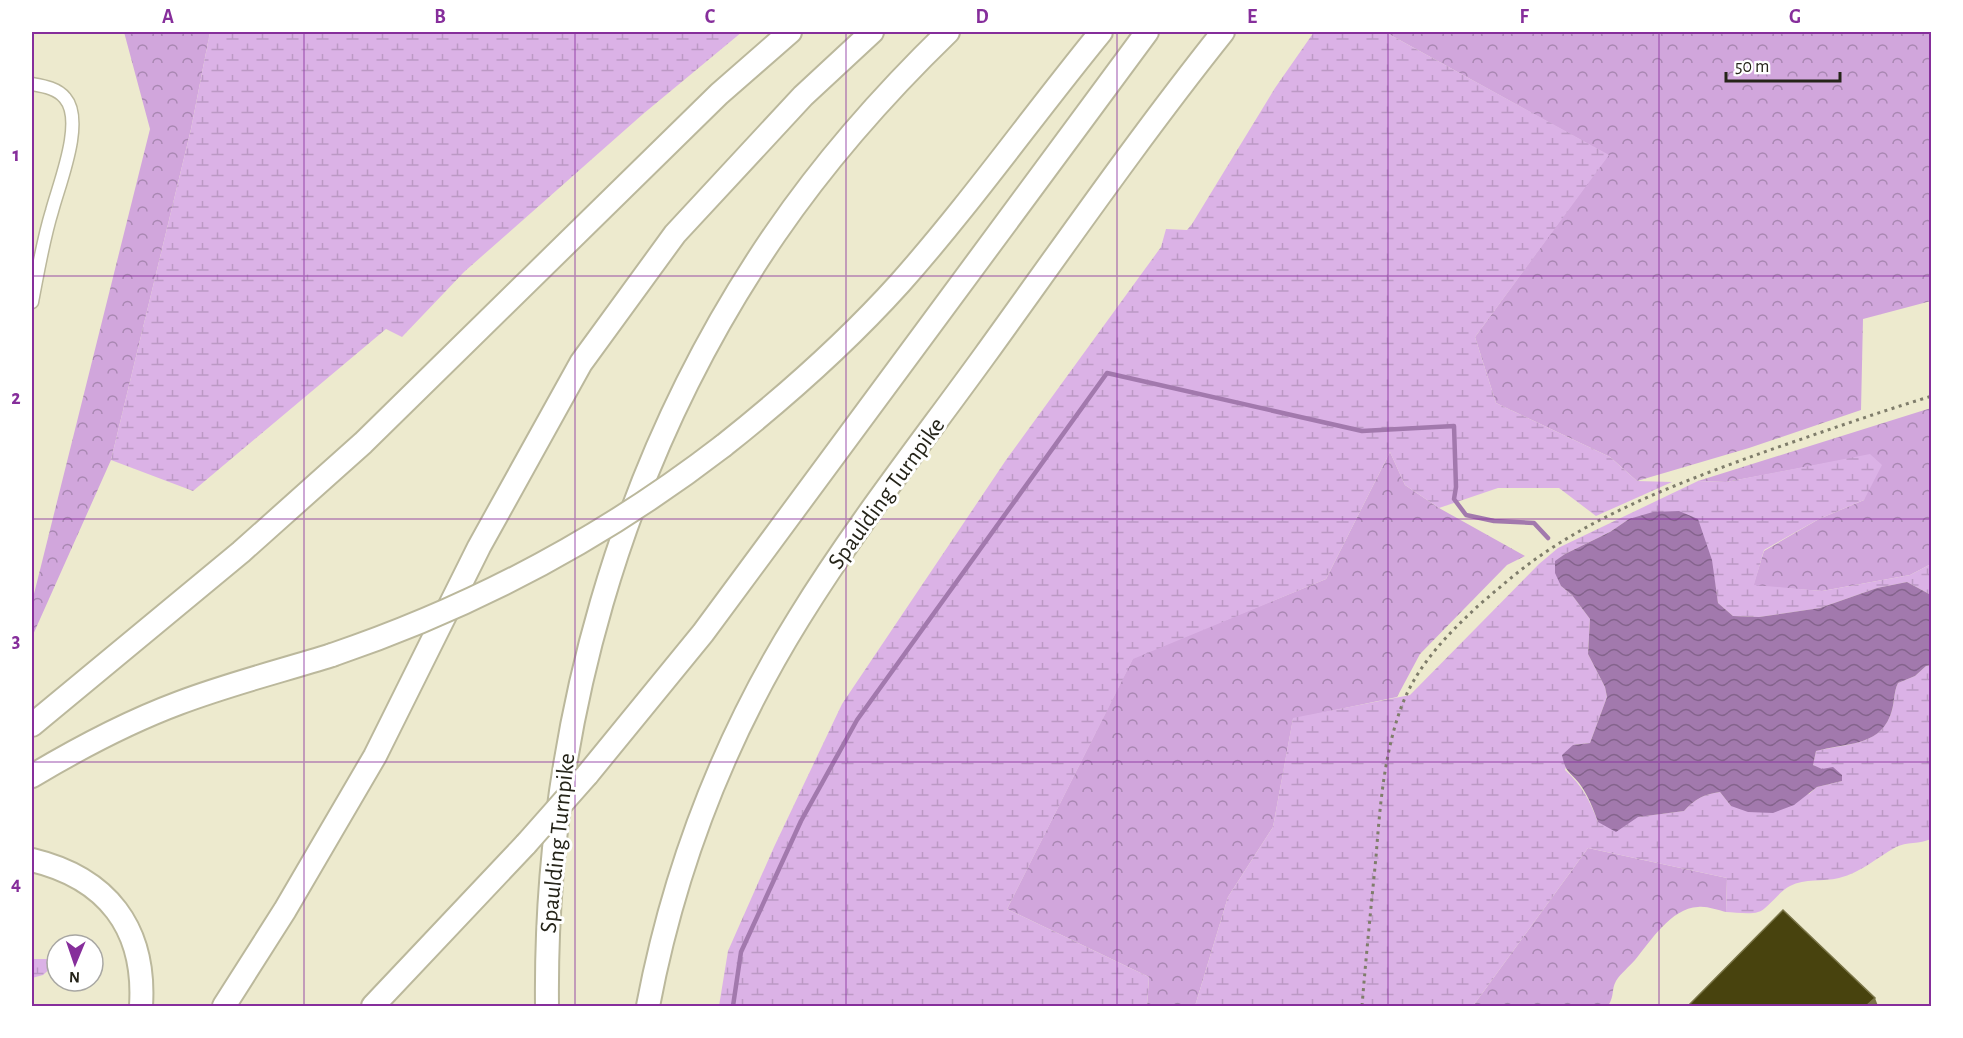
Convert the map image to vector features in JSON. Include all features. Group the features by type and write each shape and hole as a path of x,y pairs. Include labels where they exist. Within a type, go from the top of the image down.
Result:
{"highway":[{"path":"32,725 241,552 363,443 719,94 790,32"},
{"path":"224,1006 285,910 370,765 479,547 581,363 675,234 802,96 872,32"},
{"name":"Spaulding Turnpike","path":"547,1006 548,912 552,856 567,747 578,692 607,584 644,479 717,329 775,235 842,146 878,104 948,32"},
{"path":"32,776 73,752 179,703 373,642 426,620 531,571 635,510 775,405 861,325 975,192 1101,32"},
{"path":"373,1006 526,844 587,775 704,633 1147,32"},
{"name":"Spaulding Turnpike","path":"648,1006 666,925 700,818 720,767 744,717 793,628 828,573 894,481 1073,233 1223,32"},
{"path":"32,860 52,865 82,879 105,897 118,913 136,949 140,969 141,1006"}],"street":[{"path":"32,84 51,88 66,98 72,114 72,122 70,146 51,211 32,302"}],"path":[{"path":"1362,1006 1378,824 1391,741 1403,704 1416,675 1459,623 1538,557 1621,511 1697,476 1932,396"}],"green space":[{"path":"124,32 210,32 191,129 111,460 32,637 32,602 150,129"},
{"path":"210,32 742,32 643,114 464,272 402,337 386,329 193,491 111,460 191,129"},
{"path":"1314,32 1385,32 1609,155 1475,337 1496,403 1610,457 1637,481 1672,482 1596,516 1559,488 1498,488 1439,508 1405,485 1390,452 1326,579 1133,659 1007,909 1149,977 1147,1006 719,1006 728,951 774,847 842,704 1006,460 1161,247 1166,229 1187,230 1192,224 1275,88"},
{"path":"1385,32 1931,32 1931,301 1863,319 1861,410 1749,448 1637,481 1610,457 1496,403 1475,337 1608,155"},
{"path":"1931,408 1931,564 1910,575 1822,591 1753,586 1764,551 1819,519 1864,500 1870,455 1726,482 1698,481"},
{"path":"1390,452 1405,485 1439,508 1525,556 1507,565 1420,654 1397,697 1293,719 1273,827 1228,897 1195,1006 1147,1006 1149,977 1007,909 1133,658 1326,579"},
{"path":"1870,454 1882,465 1864,500 1819,519 1764,550 1754,585 1822,591 1910,575 1931,564 1931,595 1907,582 1877,588 1820,608 1759,617 1733,616 1718,603 1715,584 1629,519 1556,561 1561,586 1572,595 1590,619 1588,654 1605,687 1607,697 1590,743 1573,745 1565,770 1585,794 1598,822 1684,811 1700,798 1720,792 1731,806 1809,794 1817,787 1842,781 1813,765 1816,751 1849,745 1877,733 1885,726 1890,716 1898,683 1915,676 1926,666 1931,665 1931,839 1896,847 1847,875 1796,884 1786,889 1761,911 1750,913 1726,912 1727,878 1588,848 1473,1006 1195,1006 1228,897 1273,827 1293,718 1410,695 1539,564 1558,548 1698,481 1726,482"},
{"path":"1588,848 1727,878 1726,912 1698,907 1688,909 1670,919 1618,978 1608,1006 1473,1006"},
{"path":"32,959 45,959 45,973 32,978"}],"water":[{"path":"1679,511 1698,519 1712,560 1718,603 1733,616 1759,617 1820,608 1877,588 1907,582 1931,595 1931,665 1926,666 1915,676 1898,683 1893,708 1885,726 1869,739 1816,751 1813,765 1822,769 1833,767 1842,775 1842,781 1817,787 1794,805 1773,813 1748,812 1731,806 1720,792 1714,793 1700,798 1684,811 1638,817 1616,832 1598,822 1588,797 1566,768 1562,755 1573,745 1590,743 1607,697 1605,687 1588,654 1590,619 1572,595 1561,586 1555,573 1555,561 1610,532 1629,519 1653,512"}],"building":[{"path":"1783,910 1875,998 1866,1006 1688,1006"}],"waterway":[{"path":"733,1006 741,952 801,821 857,720 1107,373 1362,431 1454,426 1456,487 1454,499 1466,515 1494,521 1534,523 1548,538"}]}
